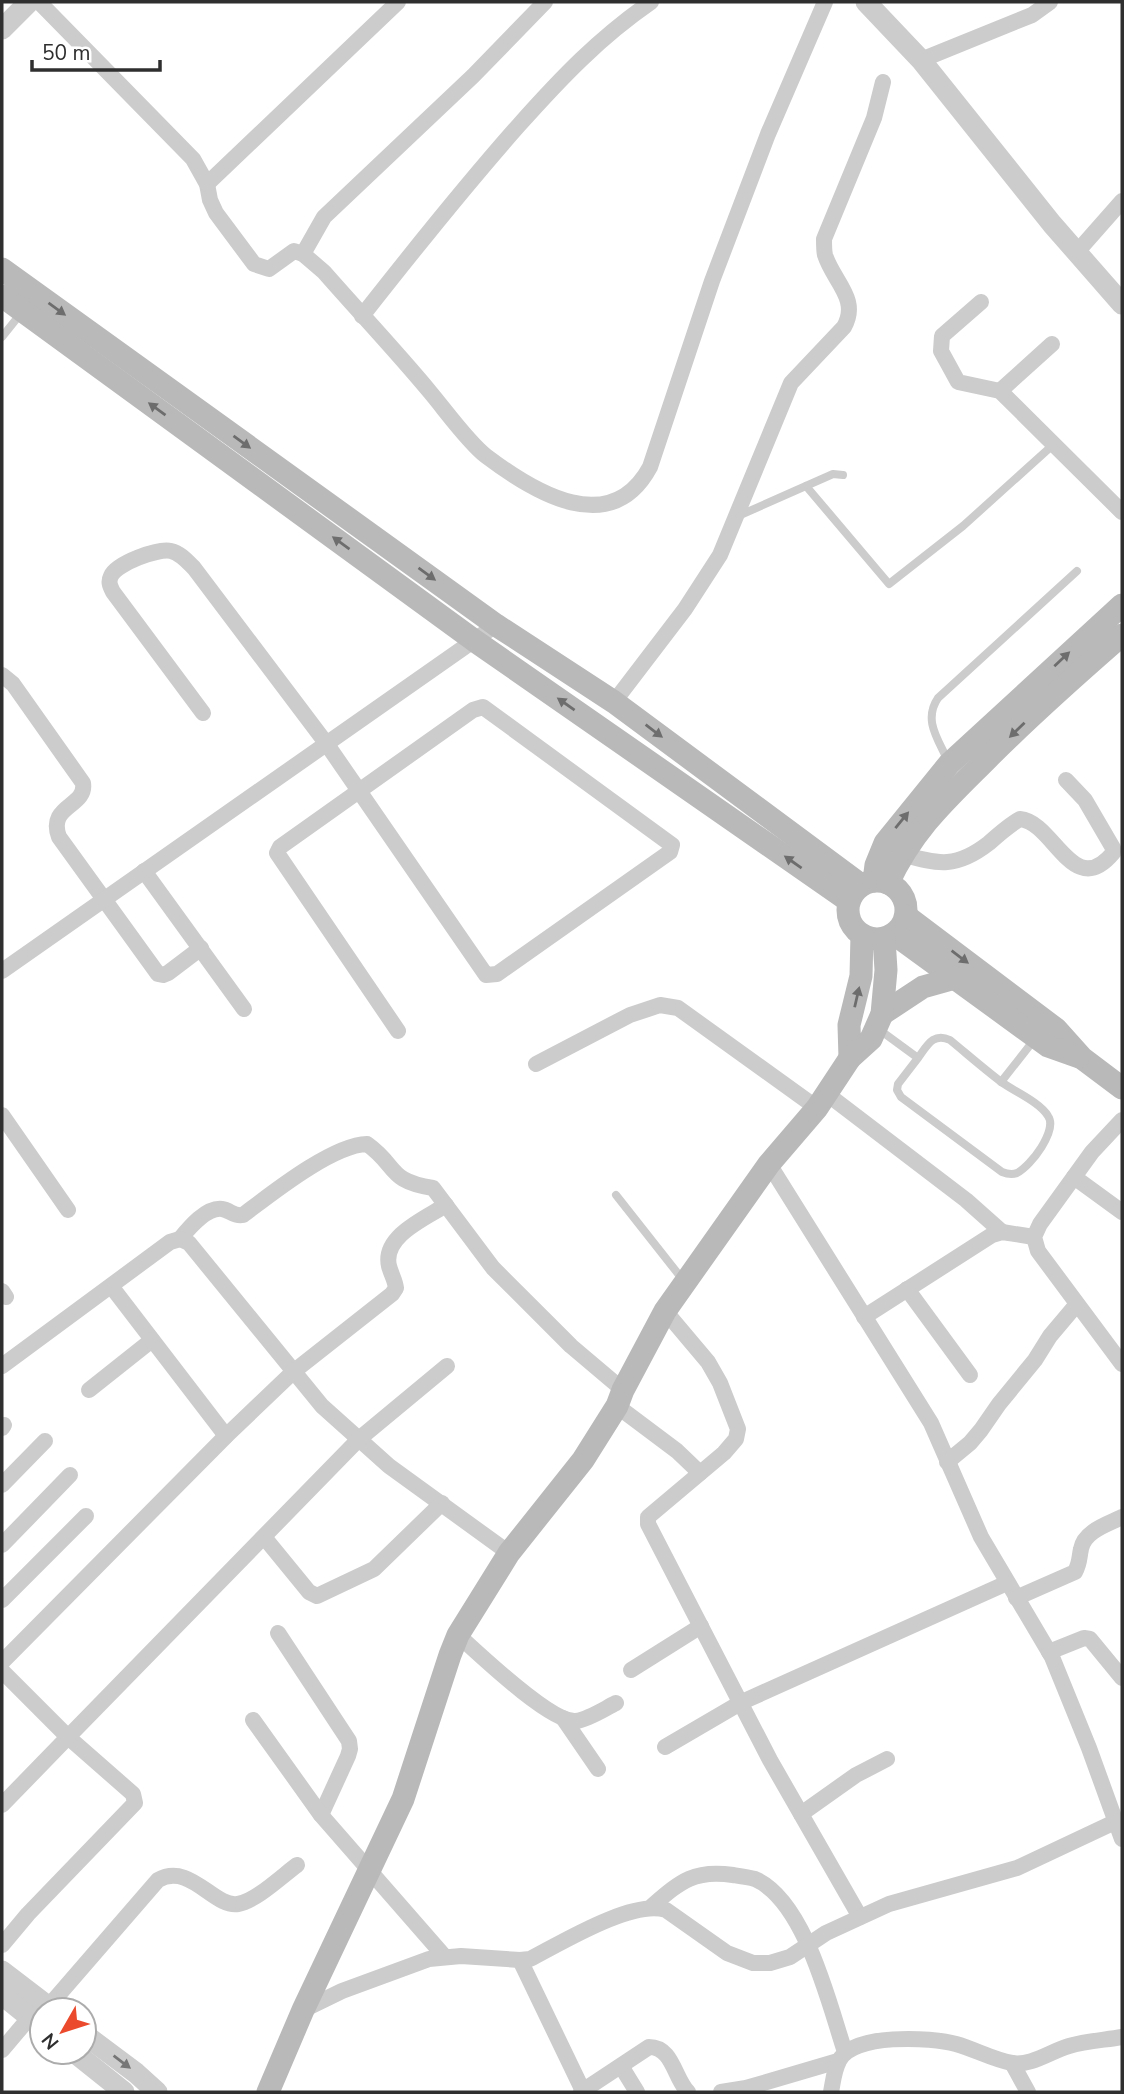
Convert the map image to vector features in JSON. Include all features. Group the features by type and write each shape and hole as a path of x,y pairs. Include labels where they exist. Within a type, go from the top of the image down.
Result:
{"main road":[{"path":"2,269 496,625 614,702 868,887"},
{"path":"2,296 475,641 868,887 897,888 906,906 887,931 861,976 849,1025 850,1058"},
{"path":"868,887 885,843 949,764 1122,605"},
{"path":"1122,635 1055,693 986,760 925,823 902,854 847,911 849,920 887,931 1056,1029 1082,1058 1122,1088"},
{"path":"887,931 1036,1038 1082,1058"},
{"path":"880,1021 887,931"},
{"path":"268,2092 303,2011 403,1799 458,1635 509,1553 583,1460 620,1398 665,1311 769,1164 822,1101 850,1058 864,1047 880,1021 923,988 955,978"}],"street":[{"path":"2,29 29,2"},
{"path":"39,2 193,159 207,184 216,213 254,264 269,269 286,254 294,251 303,254 324,272 484,455 533,487 567,503 596,506 618,500 634,491 650,467 712,281 768,134 825,2"},
{"path":"207,184 398,2"},
{"path":"303,254 324,217 473,76 545,2"},
{"path":"362,316 464,186 563,76 615,27 651,2"},
{"path":"866,2 922,60 1052,224 1122,304"},
{"path":"922,60 1032,15 1050,2"},
{"path":"614,702 720,555 791,383 844,327 850,316 850,306 825,254 824,239 874,118 883,82"},
{"path":"1077,252 1122,201"},
{"path":"981,302 942,336 941,351 958,382 1000,391 1122,512"},
{"path":"1000,391 1052,344"},
{"path":"203,713 113,592 109,583 111,574 120,566 169,550 180,555 194,568 326,743 359,791 486,975 497,974 530,951 670,852 672,845 483,707 472,710 359,791 280,848 277,853 398,1031"},
{"path":"2,971 496,625"},
{"path":"2,675 13,684 83,783 81,795 57,818 55,826 59,837 103,900 158,974 168,973 201,948"},
{"path":"902,854 928,862 971,857 1020,819 1033,822 1075,864 1084,869 1093,867 1108,859 1113,848 1085,800 1066,780"},
{"path":"144,871 244,1009"},
{"path":"536,1064 630,1015 660,1005 678,1008 822,1101 966,1200 1002,1232"},
{"path":"2,1115 68,1210"},
{"path":"1122,1120 1092,1152 1040,1224 1034,1237 1038,1251 1122,1364"},
{"path":"2,1366 170,1242 180,1238 193,1224 214,1210 223,1209 237,1216 243,1215 321,1161 344,1149 367,1144 402,1180 433,1188 493,1268 620,1398 700,1473"},
{"path":"769,1164 930,1423 981,1537 1049,1652 1122,1839"},
{"path":"1074,1177 1122,1212"},
{"path":"2,1662 293,1372 392,1294 396,1287 389,1266 392,1244 399,1236 446,1205"},
{"path":"864,1317 992,1235 1002,1232 1034,1237"},
{"path":"180,1238 189,1243 322,1406 389,1466 509,1553"},
{"path":"111,1286 226,1436"},
{"path":"907,1289 970,1375"},
{"path":"947,1462 981,1430 1077,1304"},
{"path":"665,1311 708,1362 720,1383 738,1429 736,1439 648,1517 648,1524 770,1760 860,1917"},
{"path":"89,1390 152,1340"},
{"path":"2,1805 359,1439 447,1366"},
{"path":"2,1485 44,1441"},
{"path":"2,1545 70,1475"},
{"path":"264,1537 309,1592 317,1596 374,1569 442,1503"},
{"path":"2,1600 86,1516"},
{"path":"1016,1598 1075,1572 1080,1563 1084,1539 1122,1517"},
{"path":"665,1747 742,1702 1007,1583"},
{"path":"631,1670 701,1626"},
{"path":"278,1633 349,1741 351,1749 321,1815"},
{"path":"458,1635 508,1679 564,1718 579,1720 616,1703"},
{"path":"1049,1652 1084,1638 1090,1639 1122,1678"},
{"path":"2,1671 68,1737 133,1794 135,1803 28,1914 2,1945"},
{"path":"564,1718 598,1769"},
{"path":"253,1720 321,1815 445,1957"},
{"path":"801,1814 856,1775 887,1759"},
{"path":"652,1906 666,1910 727,1953 753,1963 769,1964 790,1957 860,1917 889,1904 1017,1868 1117,1821"},
{"path":"59,1996 158,1880 167,1875 185,1878 232,1905 242,1903 262,1891 297,1865"},
{"path":"303,2011 342,1991 429,1959 530,1959 627,1912 652,1906 682,1881 696,1875 726,1874 754,1879 774,1893 788,1910 808,1945 841,2057 831,2092"},
{"path":"520,1961 582,2092 649,2047 658,2047 665,2052 688,2092"},
{"path":"2,1971 28,1999"},
{"path":"2,1995 28,2008"},
{"path":"2,2050 28,2028"},
{"path":"721,2092 746,2088 841,2057 855,2046 867,2043 928,2038 1012,2063 1026,2062 1067,2046 1122,2037"},
{"path":"98,2044 158,2092"},
{"path":"1012,2063 1028,2092"},
{"path":"92,2066 124,2092"},
{"path":"621,2066 637,2092"}],"lane":[{"path":"2,337 22,311"},
{"path":"806,486 889,584 963,526 1054,444"},
{"path":"735,517 833,474 843,475"},
{"path":"949,764 930,720 930,709 938,698 1077,572"},
{"path":"880,1021 918,1058"},
{"path":"943,1036 1043,1110 1052,1126 1049,1136 1023,1168 1016,1174 1009,1175 901,1097 897,1090 898,1084 918,1058 929,1042 943,1036"},
{"path":"1002,1082 1036,1038"},
{"path":"616,1195 685,1283"}]}
